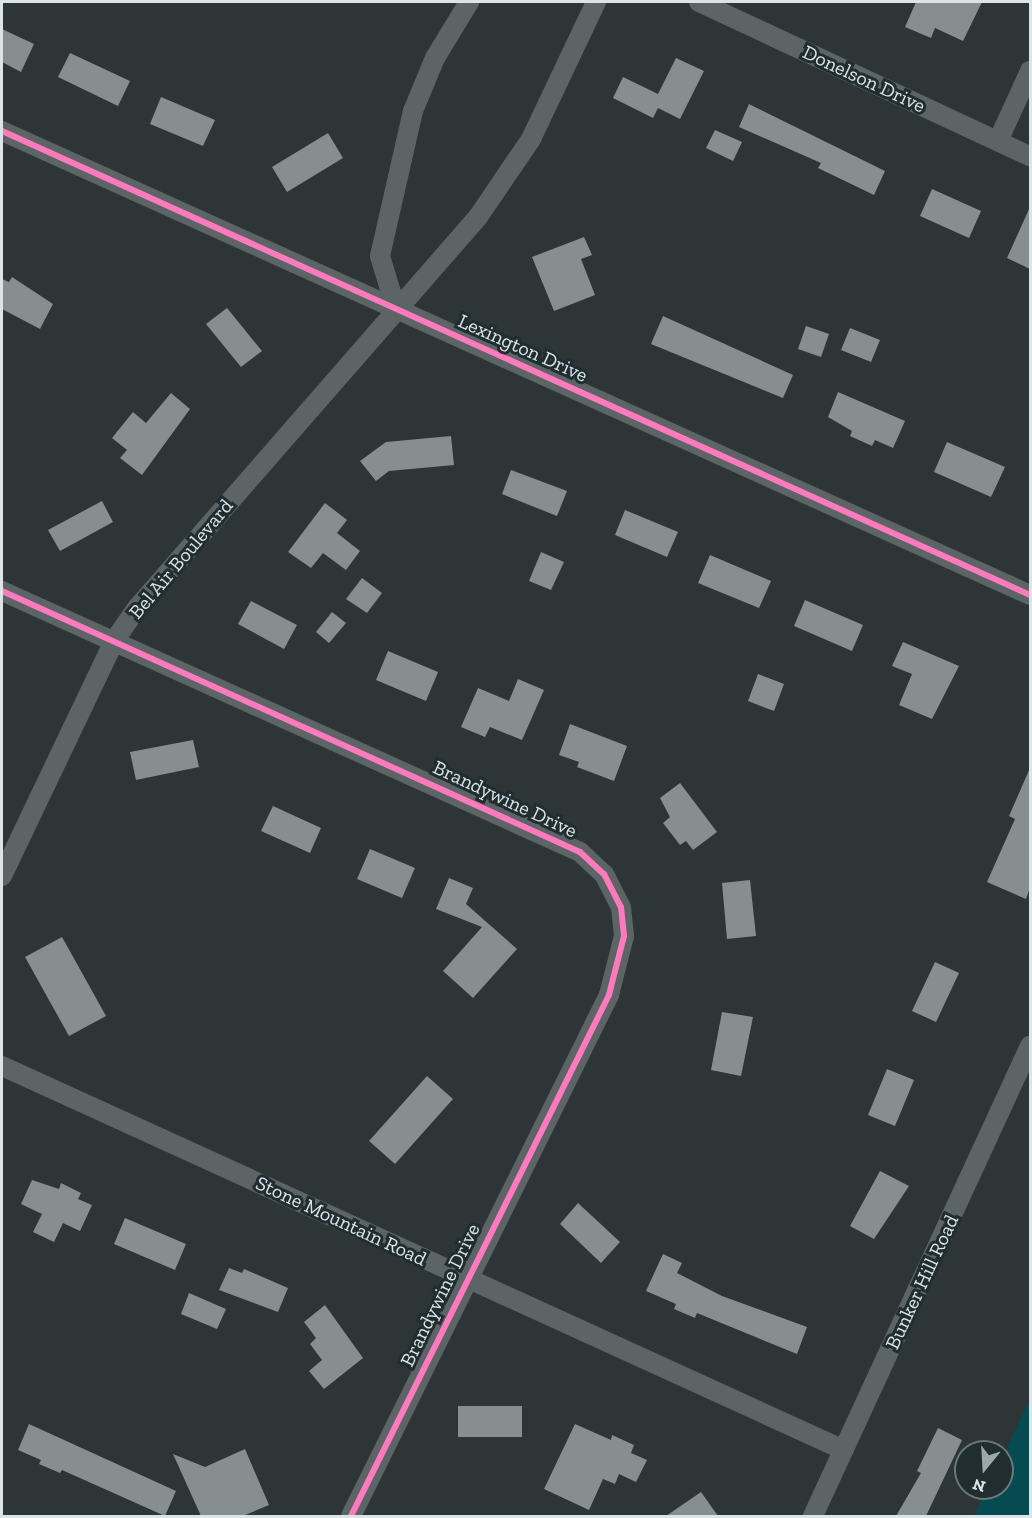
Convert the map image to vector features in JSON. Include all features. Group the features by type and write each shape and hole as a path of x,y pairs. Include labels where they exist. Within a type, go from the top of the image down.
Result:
{"street":[{"path":"396,309 380,256 413,111 435,58 469,2"},
{"name":"Bel Air Boulevard","path":"2,876 114,641 137,608 478,217 531,139 596,2"},
{"name":"Donelson Drive","path":"699,2 1030,156"},
{"path":"998,141 1030,71"},
{"name":"Lexington Drive","path":"2,131 1030,596"},
{"name":"Brandywine Drive","path":"2,591 580,852 603,874 621,907 624,936 612,984 466,1277 351,1516"},
{"name":"Bunker Hill Road","path":"813,1516 1030,1046"},
{"name":"Stone Mountain Road","path":"2,1066 844,1450"}],"shaded area":[{"path":"1030,1399 1030,1516 974,1516 981,1500 1014,1500 1014,1440 1011,1440"}],"building":[{"path":"916,2 982,2 963,41 935,28 931,38 905,27"},
{"path":"2,29 34,44 21,72 2,62"},
{"path":"70,53 130,81 118,106 58,77"},
{"path":"676,58 704,71 680,119 658,108 653,118 613,98 623,77 658,94"},
{"path":"161,97 215,120 203,146 150,124"},
{"path":"749,104 885,171 874,195 818,168 821,163 739,127"},
{"path":"715,130 742,142 733,161 706,148"},
{"path":"328,133 343,158 287,192 272,167"},
{"path":"932,189 981,211 969,238 920,216"},
{"path":"1030,207 1030,269 1007,258"},
{"path":"584,237 592,255 581,259 595,295 554,311 532,257"},
{"path":"12,277 53,304 40,329 2,309 2,279 9,282"},
{"path":"227,308 262,351 241,367 206,324"},
{"path":"663,316 793,375 783,398 651,344"},
{"path":"806,326 829,334 821,357 798,349"},
{"path":"850,328 880,340 871,362 841,350"},
{"path":"838,392 905,421 893,448 875,440 872,446 850,436 852,431 828,417"},
{"path":"171,393 190,409 142,475 120,458 127,450 112,438 133,412 146,423"},
{"path":"451,436 454,465 389,471 376,481 360,461 386,442"},
{"path":"947,442 1005,467 991,497 934,472"},
{"path":"511,470 567,491 557,516 502,494"},
{"path":"102,501 113,522 60,551 48,530"},
{"path":"325,503 347,520 337,533 360,551 346,570 323,553 311,568 288,552"},
{"path":"625,510 678,532 667,557 615,535"},
{"path":"541,552 564,562 551,590 529,581"},
{"path":"710,555 771,581 759,608 698,583"},
{"path":"362,578 382,593 367,613 346,599"},
{"path":"805,600 863,625 852,651 794,626"},
{"path":"251,601 297,625 284,649 238,624"},
{"path":"332,612 346,623 329,643 316,632"},
{"path":"903,642 959,666 932,719 899,705 912,674 892,666"},
{"path":"388,651 438,672 426,701 376,680"},
{"path":"758,674 784,684 774,711 748,701"},
{"path":"518,679 544,690 522,740 490,727 485,737 461,727 478,688 509,701"},
{"path":"570,724 627,746 614,781 577,767 579,762 559,755"},
{"path":"193,740 199,767 136,780 130,752"},
{"path":"1030,768 1030,888 1026,899 987,882 1015,819 1009,816"},
{"path":"680,783 717,832 693,850 686,841 680,845 663,823 670,817 660,798"},
{"path":"273,806 321,828 310,853 261,831"},
{"path":"370,849 415,868 402,898 357,879"},
{"path":"449,878 473,888 466,904 517,949 473,998 443,971 482,927 436,909"},
{"path":"750,880 756,936 727,939 722,883"},
{"path":"62,937 106,1016 69,1036 25,957"},
{"path":"935,962 959,973 936,1022 912,1011"},
{"path":"722,1012 753,1017 741,1076 711,1070"},
{"path":"887,1069 914,1080 895,1126 868,1115"},
{"path":"427,1076 453,1099 395,1164 369,1141"},
{"path":"880,1171 909,1186 874,1239 850,1226"},
{"path":"32,1180 59,1189 61,1183 81,1193 78,1199 92,1205 80,1231 63,1223 54,1242 33,1232 42,1214 21,1204"},
{"path":"578,1203 620,1242 601,1263 560,1224"},
{"path":"125,1218 186,1244 175,1270 114,1244"},
{"path":"663,1254 682,1263 677,1273 722,1296 807,1327 797,1354 697,1313 695,1318 674,1309 676,1304 646,1291"},
{"path":"229,1268 242,1273 244,1269 288,1288 278,1312 219,1290"},
{"path":"189,1293 226,1309 217,1329 181,1314"},
{"path":"325,1305 363,1358 324,1389 309,1371 322,1360 310,1344 316,1338 304,1322"},
{"path":"458,1406 522,1406 522,1437 458,1437"},
{"path":"29,1424 176,1491 165,1516 62,1470 60,1473 39,1464 41,1460 18,1450"},
{"path":"575,1424 611,1440 612,1435 634,1445 631,1453 647,1460 636,1482 619,1474 615,1484 603,1479 589,1510 544,1489"},
{"path":"938,1428 962,1440 954,1440 954,1457 926,1516 896,1516 921,1473 917,1471"},
{"path":"245,1449 269,1505 243,1516 201,1516 173,1454 205,1467"},
{"path":"701,1492 718,1516 666,1516"}],"cycle path":[{"path":"2,131 1030,595"},
{"path":"2,591 580,852 604,874 621,907 624,936 609,995 351,1516"}]}
